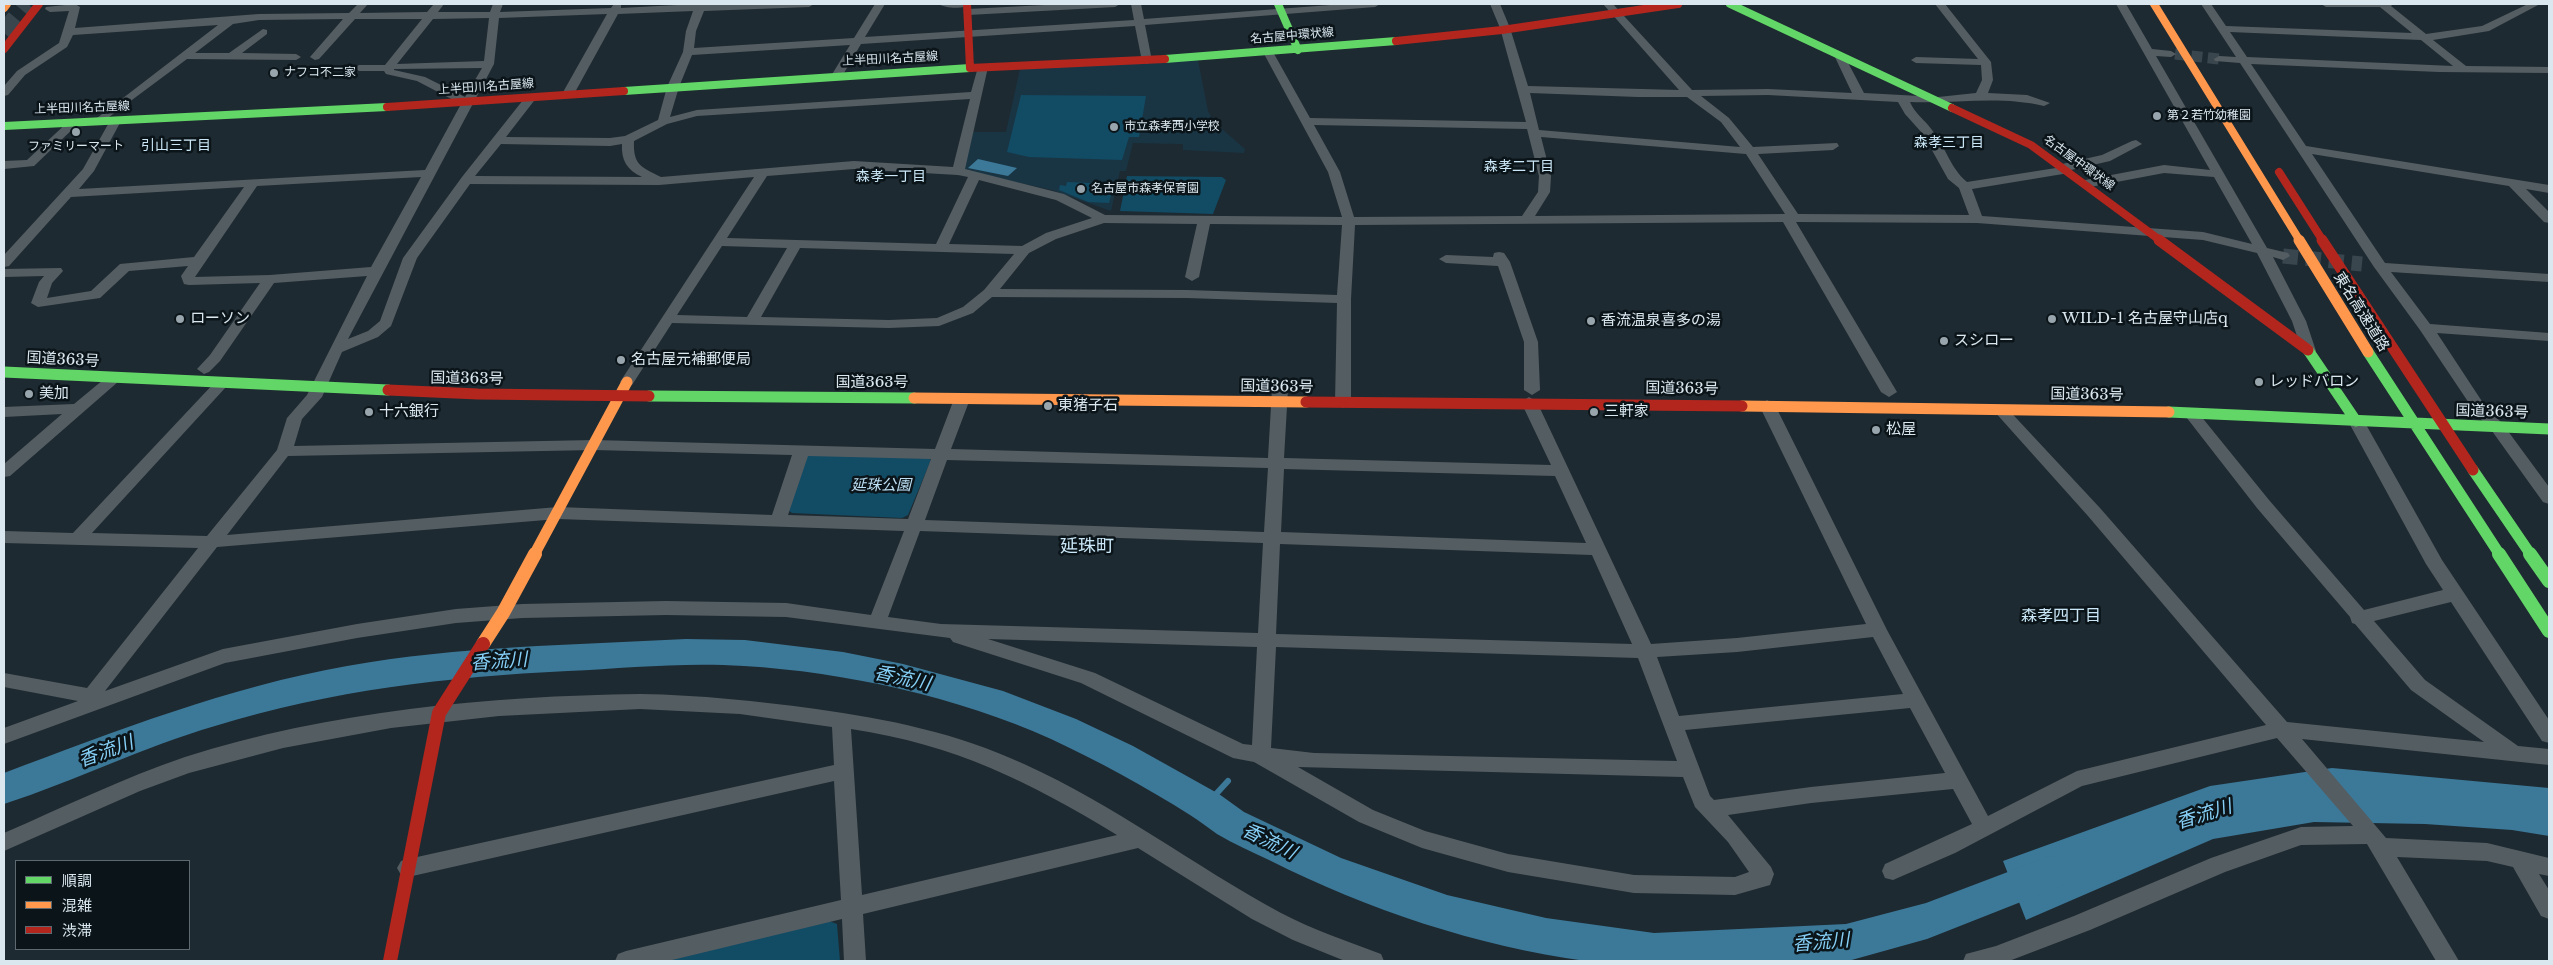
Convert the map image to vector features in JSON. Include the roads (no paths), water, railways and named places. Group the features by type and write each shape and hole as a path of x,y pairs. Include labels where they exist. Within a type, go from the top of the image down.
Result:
{"main road":[{"path":"4,8 7,4"},
{"name":"名古屋中環状線","path":"970,68 1147,61 1298,50 1505,28 1618,14 1678,4"},
{"name":"名古屋中環状線","path":"1730,4 2031,145 2309,351 2346,406 2361,414"},
{"name":"東名高速道路","path":"2154,4 2389,386 2549,631"},
{"path":"4,49 44,6"},
{"path":"967,7 970,68"},
{"path":"1280,8 1298,50"},
{"name":"上半田川名古屋線","path":"4,126 467,103 568,94 970,68"},
{"name":"東名高速道路","path":"2271,158 2418,389 2549,581"},
{"name":"国道363号","path":"199,369 222,377"},
{"name":"国道363号","path":"4,372 114,378 323,378 620,396 962,398 1279,392 1531,393 1767,405 2492,417"},
{"name":"国道363号","path":"353,376 456,381"},
{"path":"390,961 443,706 500,617 558,513 627,382"},
{"path":"2329,406 2346,406"},
{"name":"国道363号","path":"2395,408 2458,411 2549,430"}],"street":[{"path":"259,17 261,4"},
{"path":"315,57 353,18 363,4"},
{"path":"388,68 440,4"},
{"path":"91,699 210,542 284,451 294,418 314,397 336,348 376,271 489,64 494,15 498,4"},
{"path":"69,32 230,21 259,17 353,18 494,15 616,8 809,4"},
{"path":"837,76 880,4"},
{"path":"944,4 967,7 1115,4"},
{"path":"1136,4 1147,61"},
{"path":"688,52 1140,23 1280,8 1368,4"},
{"path":"1494,4 1505,28 1524,89 1545,176 1544,192 1525,221"},
{"path":"1608,4 1689,92 1725,120 1750,151 1791,218 1889,392"},
{"path":"1940,4 1986,62 1989,71 1987,87 1980,96"},
{"path":"2121,4 2262,250 2299,321 2309,351"},
{"path":"2206,4 2380,266 2492,417 2549,498"},
{"path":"2326,4 2385,4 2462,68"},
{"path":"2224,29 2424,37 2454,35 2486,29 2535,4"},
{"path":"4,93 21,73 63,45 69,32 75,7 44,6"},
{"path":"663,122 673,87 688,52 700,7"},
{"path":"568,94 616,8"},
{"path":"101,120 230,21"},
{"path":"231,56 263,32"},
{"path":"1268,52 1334,172 1349,221 1344,299 1343,392"},
{"path":"2150,52 2170,54"},
{"path":"1840,55 1860,97"},
{"path":"185,56 296,57"},
{"path":"1916,60 1986,62"},
{"path":"2214,62 2244,61 2549,70"},
{"path":"359,68 489,64"},
{"path":"958,171 983,67"},
{"path":"388,68 390,72 420,79 467,103"},
{"path":"1524,89 1630,94 1794,92 1938,100 1980,96 2027,98 2044,103"},
{"path":"497,140 610,142 628,139 663,122 697,113 976,95"},
{"path":"336,348 373,334 386,323 410,258 466,180 531,97"},
{"path":"1903,99 1909,112 1928,132 1952,176 1965,186 1977,219"},
{"path":"4,263 70,193 88,170 115,121"},
{"path":"1306,121 1533,130 1750,151 1833,146"},
{"path":"4,165 30,163 74,122"},
{"path":"628,139 627,156 630,165 659,181"},
{"path":"1965,186 2064,169 2106,158 2136,144"},
{"path":"2304,150 2549,189"},
{"path":"466,180 659,181 854,165 958,171 1060,197 1103,219"},
{"path":"2085,184 2164,170 2217,174"},
{"path":"627,382 763,172"},
{"path":"70,193 429,173"},
{"path":"941,247 975,176"},
{"path":"2513,183 2549,219"},
{"path":"252,184 188,276 189,281 270,279 376,271"},
{"path":"668,319 889,324 939,322 968,310 989,293 1024,250 1051,236 1103,219 1349,221 1791,218 1977,219 2203,236 2283,256"},
{"path":"1192,277 1204,220"},
{"path":"718,242 1024,250"},
{"path":"752,322 796,244"},
{"path":"1261,756 1366,816 1422,839 1508,863 1634,884 1735,886 1762,878 1763,874 1735,836 1702,801 1688,769 1645,651 1560,471 1531,393 1531,342 1501,259 1446,259"},
{"path":"4,273 56,271 46,282 38,303 95,295 125,266 199,260"},
{"path":"2362,264 2549,278"},
{"path":"199,369 215,358 270,279"},
{"path":"989,293 1187,294 1344,299"},
{"path":"2426,328 2549,337"},
{"path":"78,538 222,377"},
{"path":"4,472 114,378"},
{"path":"1261,756 1279,392"},
{"path":"878,621 962,398"},
{"path":"1767,405 1841,551 1878,630 1984,827"},
{"path":"1999,408 2094,512 2374,836 2448,961"},
{"path":"4,412 76,410"},
{"path":"2191,413 2262,504 2358,618 2418,685 2514,754"},
{"path":"2361,414 2435,564 2549,736"},
{"path":"284,451 594,445 1560,471"},
{"path":"778,520 802,450"},
{"path":"4,537 210,542 558,513 1598,549"},
{"path":"2358,618 2456,594"},
{"path":"4,736 91,699 223,656 299,641 456,616 500,617 729,608 786,610 942,631 1093,634 1268,642 1645,651 1737,645 1878,630"},
{"path":"942,631 1088,678 1240,752 1261,756 1314,761 1688,769"},
{"path":"4,680 91,699"},
{"path":"1672,724 1916,700"},
{"path":"5,845 143,782 210,758 443,706 590,702 722,704 871,723 917,733 980,754 1074,799 1141,838 1263,914 1341,950 1373,961"},
{"path":"841,720 842,771 855,961"},
{"path":"1893,871 2077,779 2285,733 2549,757"},
{"path":"408,868 842,771"},
{"path":"1709,809 1811,795 1959,780"},
{"path":"1974,961 1996,956 2082,923 2218,865 2301,836 2374,836 2487,852 2549,867"},
{"path":"637,960 1141,838"},
{"path":"2519,859 2549,909"}],"water":[{"path":"978,159 1017,168 1008,176 968,168"},
{"path":"2332,768 2549,788 2549,836 2512,830 2425,824 2314,822 2213,839 2026,920 2003,861 2210,786"}],"waterway":[{"name":"香流川","path":"4,789 164,728 217,711 345,680 421,668 501,661 686,652 745,653 843,665 903,677 1003,705 1063,729 1120,757 1206,805 1231,823 1329,871 1447,913 1546,937 1654,952 1846,943 1927,921 2050,873"},
{"path":"1206,805 1228,781"}],"tunnel":[{"path":"4,33 28,4"},
{"path":"2175,54 2219,59"},
{"path":"2283,256 2362,264"}],"place":[{"name":"ナフコ不二家","path":"274,73"},
{"name":"第２若竹幼稚園","path":"2157,116"},
{"name":"市立森孝西小学校","path":"1114,127"},
{"name":"ファミリーマート","path":"76,132"},
{"name":"名古屋市森孝保育園","path":"1081,189"},
{"name":"ローソン","path":"180,319"},
{"name":"WILD-1 名古屋守山店q","path":"2052,319"},
{"name":"香流温泉喜多の湯","path":"1591,321"},
{"name":"スシロー","path":"1944,341"},
{"name":"名古屋元補郵便局","path":"621,360"},
{"name":"レッドバロン","path":"2259,382"},
{"name":"美加","path":"29,394"},
{"name":"東猪子石","path":"1048,406"},
{"name":"十六銀行","path":"369,412"},
{"name":"三軒家","path":"1594,412"},
{"name":"松屋","path":"1876,430"}],"district":[{"name":"森孝三丁目","path":"1949,143"},
{"name":"引山三丁目","path":"176,146"},
{"name":"森孝二丁目","path":"1519,167"},
{"name":"森孝一丁目","path":"891,177"},
{"name":"延珠町","path":"1087,547"},
{"name":"森孝四丁目","path":"2061,616"}],"park label":[{"name":"延珠公園","path":"881,486"}]}
